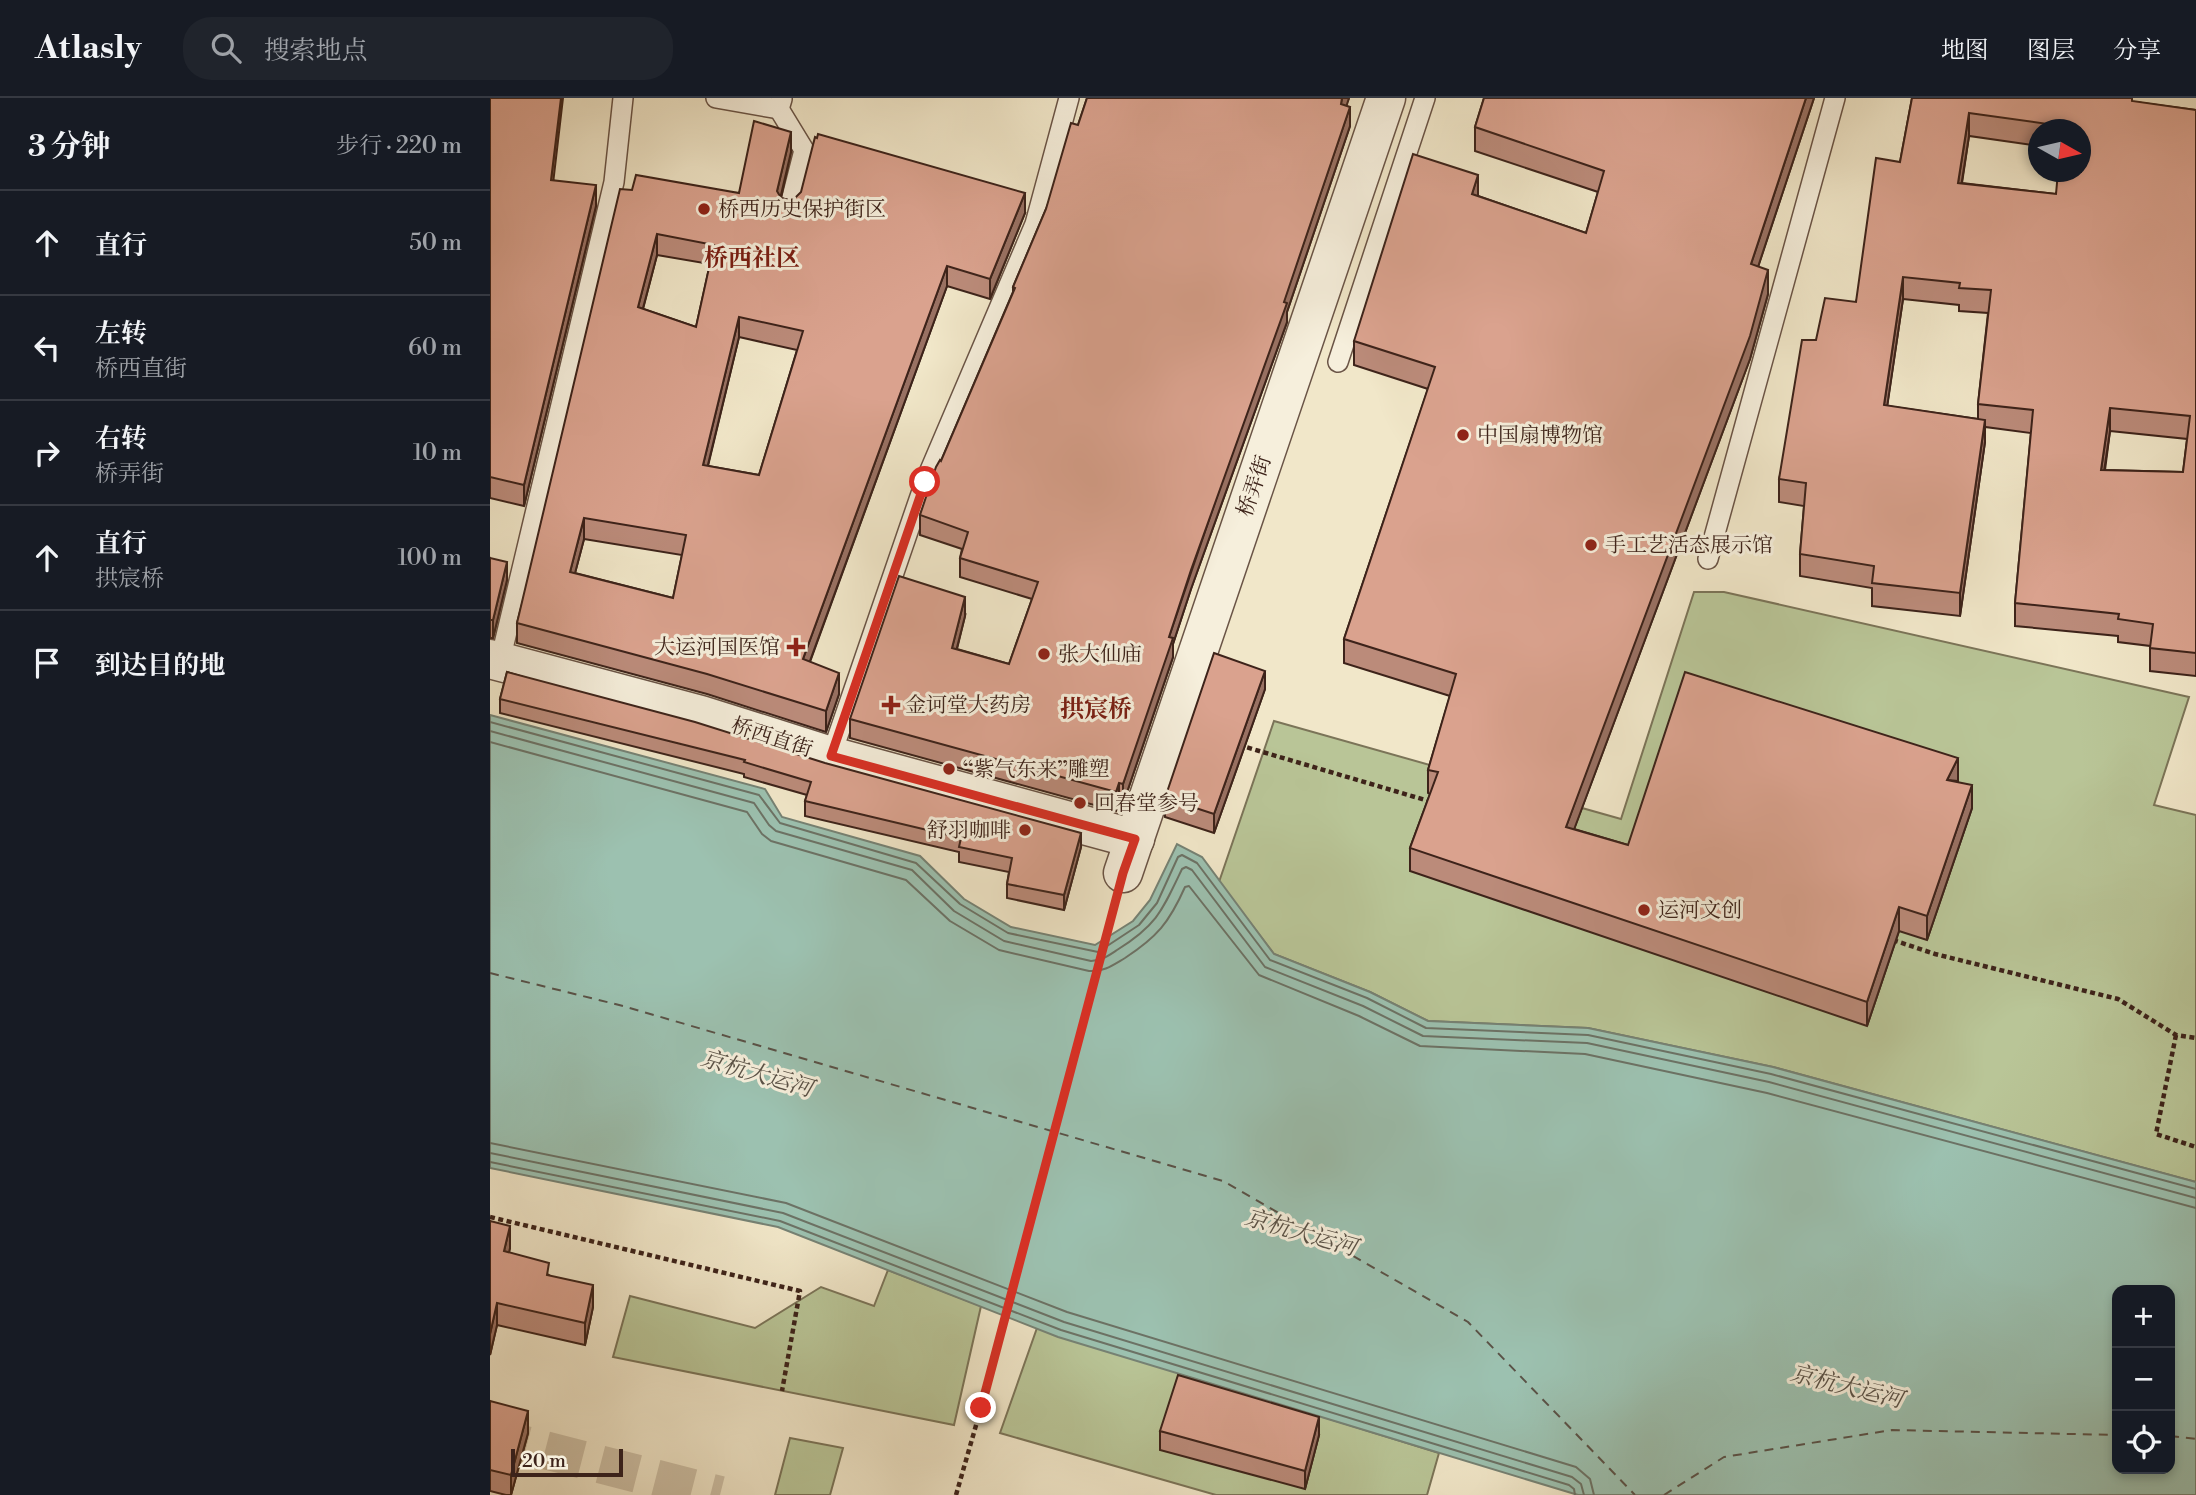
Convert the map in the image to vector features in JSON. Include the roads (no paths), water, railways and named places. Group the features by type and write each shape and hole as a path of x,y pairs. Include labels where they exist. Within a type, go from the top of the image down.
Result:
{"street":[{"name":"桥弄街","path":"1129,856 1386,98"},
{"name":"桥西直街","path":"495,660 701,715 1129,856"}],"lane":[{"path":"495,660 614,182 623,98"},
{"path":"716,98 781,103 804,150 789,209"},
{"path":"831,756 925,482 1035,223 1069,98"},
{"path":"1338,362 1425,98"},
{"path":"1708,559 1835,98"}],"water":[{"name":"京杭大运河","path":"490,715 765,789 782,817 920,856 964,899 1011,927 1095,945 1133,921 1150,900 1177,844 1202,857 1274,954 1370,992 1428,1021 1588,1028 1773,1067 2196,1182 2196,1495 1578,1495 1058,1337 778,1227 490,1168"}],"tunnel":[{"path":"490,1436 720,1495"}],"place":[{"name":"桥西历史保护街区","path":"704,209"},
{"name":"中国扇博物馆","path":"1463,435"},
{"name":"手工艺活态展示馆","path":"1591,545"},
{"name":"大运河国医馆","path":"796,647"},
{"name":"张大仙庙","path":"1044,654"},
{"name":"金诃堂大药房","path":"891,705"},
{"name":"“紫气东来”雕塑","path":"949,769"},
{"name":"回春堂参号","path":"1080,803"},
{"name":"舒羽咖啡","path":"1025,830"},
{"name":"运河文创","path":"1644,910"}],"district":[{"name":"桥西社区","path":"752,258"},
{"name":"拱宸桥","path":"1096,709"}]}
